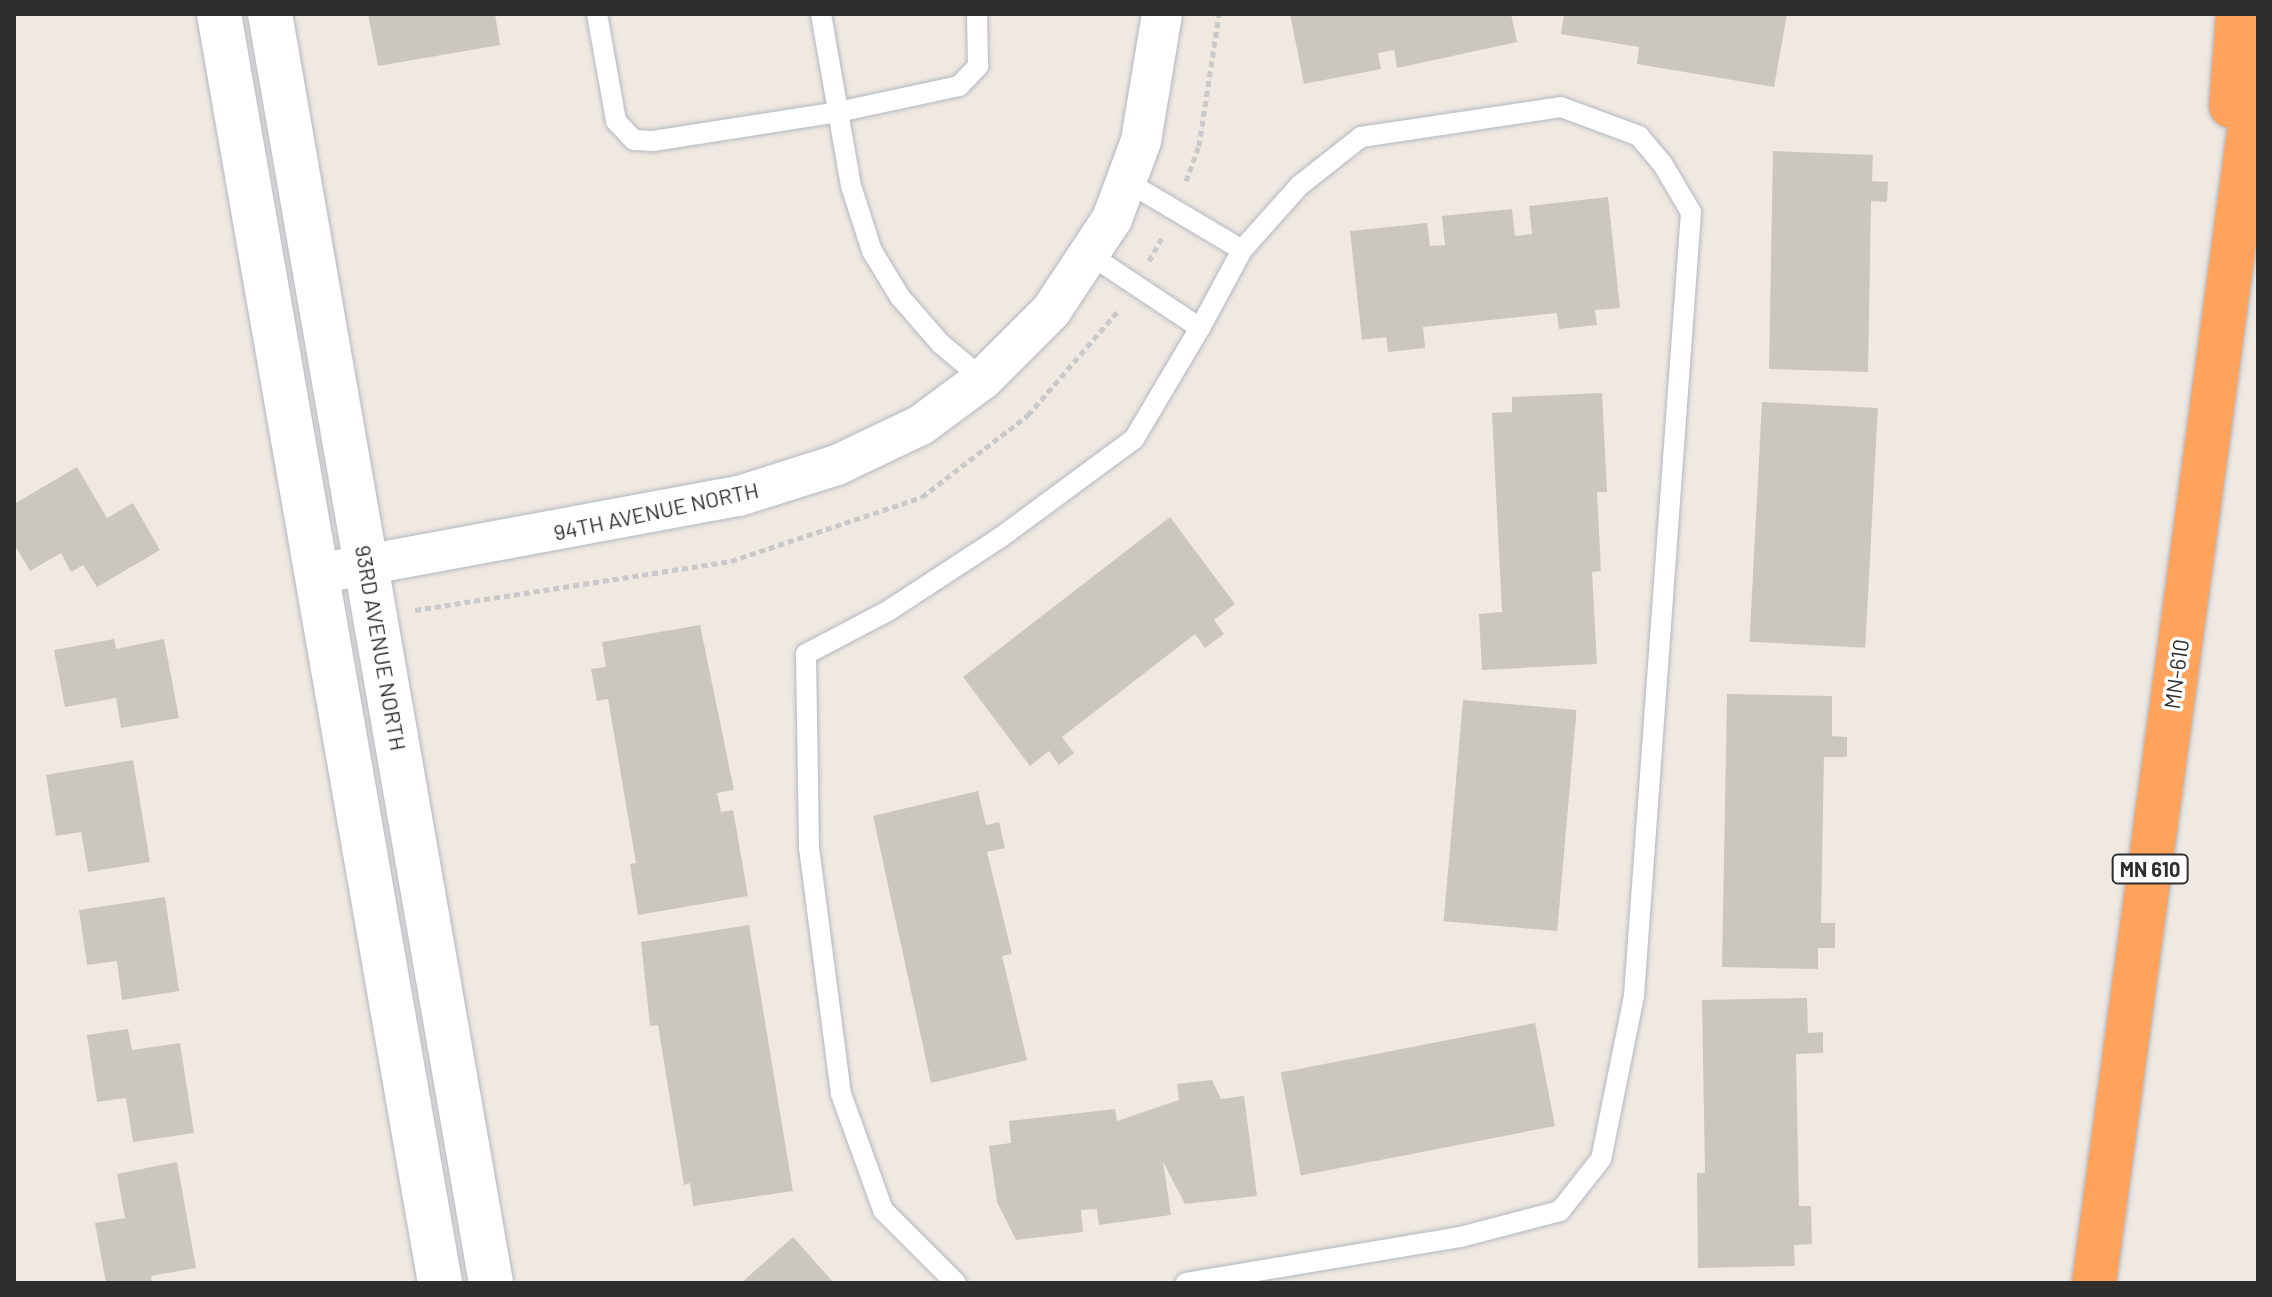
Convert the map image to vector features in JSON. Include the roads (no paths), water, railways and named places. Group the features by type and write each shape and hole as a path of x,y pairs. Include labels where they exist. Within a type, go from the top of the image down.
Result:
{"highway":[{"path":"2205,455 2238,14"},
{"name":"MN-610","path":"2094,1283 2258,66"}],"street":[{"path":"219,14 440,1283"},
{"name":"93RD AVENUE NORTH","path":"270,14 491,1283"},
{"name":"94TH AVENUE NORTH","path":"317,574 739,496 837,465 921,425 983,379 1051,311 1112,219 1141,141 1162,14"}],"lane":[{"path":"597,14 616,121 634,140 838,112 959,86 978,66 977,14"},
{"path":"821,14 851,186 872,251 900,297 941,344 983,379"},
{"path":"956,1283 883,1210 841,1094 809,847 806,654 888,611 1001,537 1134,439 1242,250 1299,186 1361,137 1561,107 1639,136 1662,163 1691,212 1634,996 1601,1159 1560,1211 1460,1237 1186,1283"},
{"path":"1126,181 1242,250"},
{"path":"1089,254 1200,328"}]}
